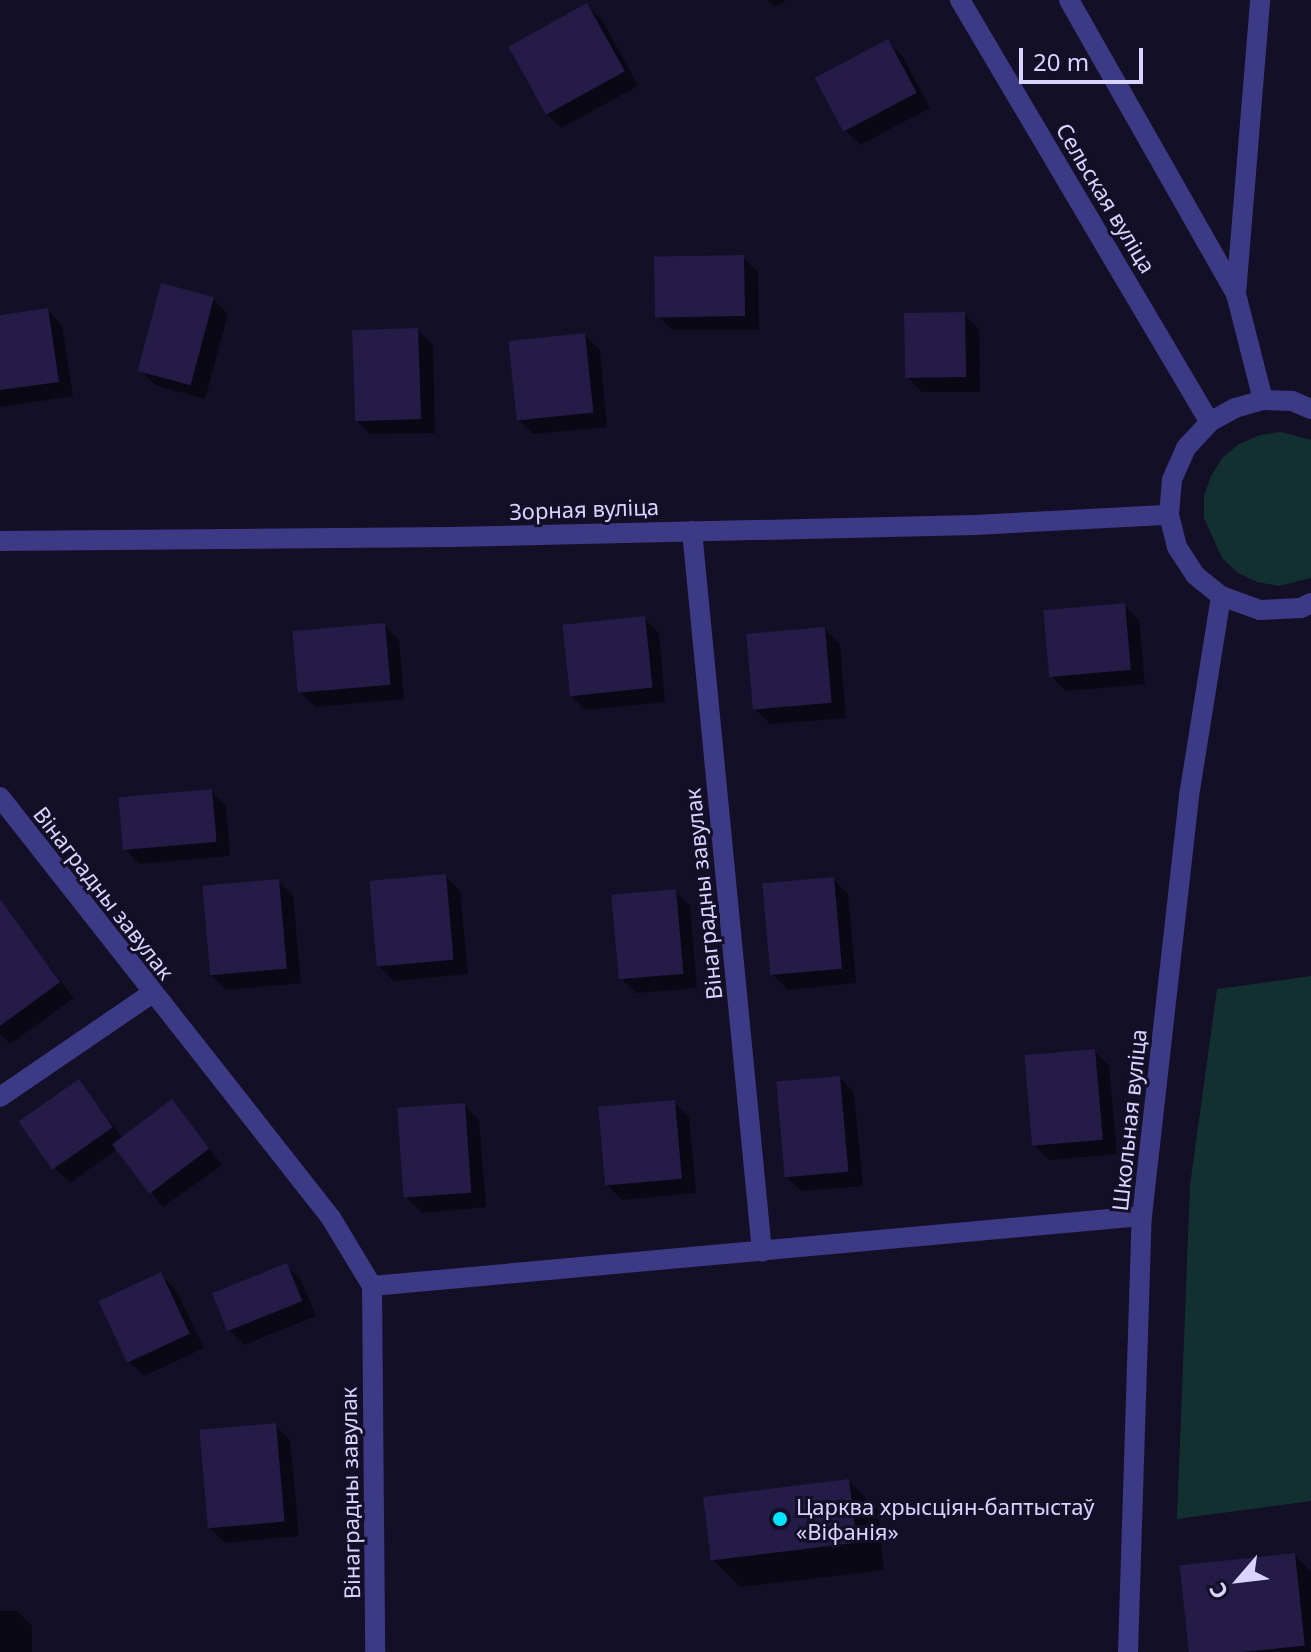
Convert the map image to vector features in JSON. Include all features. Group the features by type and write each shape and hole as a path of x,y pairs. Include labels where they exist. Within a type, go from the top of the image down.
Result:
{"street":[{"name":"Сельская вуліца","path":"960,0 1210,422"},
{"path":"1069,0 1236,294 1263,400"},
{"path":"1236,294 1260,0"},
{"path":"1311,409 1292,401 1263,400 1235,408 1210,422 1186,448 1172,480 1169,515 1177,547 1195,575 1221,596 1260,610 1301,608 1311,603"},
{"name":"Зорная вуліца","path":"0,541 975,525 1169,515"},
{"name":"Вінаградны завулак","path":"692,531 762,1252"},
{"name":"Школьная вуліца","path":"1128,1652 1142,1216 1189,796 1221,596"},
{"name":"Вінаградны завулак","path":"0,797 151,994 331,1218 372,1286 375,1652"},
{"path":"0,1097 151,994"},
{"path":"372,1286 1142,1216"}],"green space":[{"path":"1281,432 1311,440 1311,578 1279,586 1257,582 1238,573 1222,558 1204,518 1204,496 1222,458 1239,444 1260,435"},
{"path":"1311,976 1311,1501 1177,1519 1190,1185 1217,989"}],"building":[{"path":"587,3 625,71 546,115 508,47"},
{"path":"888,39 917,93 843,132 815,78"},
{"path":"744,255 745,316 655,318 654,257"},
{"path":"161,283 214,297 191,385 137,371"},
{"path":"48,308 59,382 0,390 0,315"},
{"path":"965,312 966,377 905,378 904,313"},
{"path":"418,328 421,419 355,421 352,330"},
{"path":"585,333 593,413 517,421 508,341"},
{"path":"1125,603 1131,670 1049,677 1043,610"},
{"path":"645,616 653,688 570,696 562,625"},
{"path":"385,623 390,685 298,693 292,631"},
{"path":"825,627 832,703 753,710 746,634"},
{"path":"212,789 217,842 123,850 118,797"},
{"path":"446,874 453,960 377,966 369,881"},
{"path":"834,877 842,969 770,975 762,883"},
{"path":"279,879 287,969 210,975 202,886"},
{"path":"676,889 683,974 619,979 611,895"},
{"path":"0,899 60,982 0,1026"},
{"path":"1095,1049 1103,1140 1032,1146 1024,1055"},
{"path":"840,1076 848,1172 785,1177 776,1082"},
{"path":"79,1079 113,1127 52,1170 18,1121"},
{"path":"172,1099 209,1149 149,1194 112,1144"},
{"path":"675,1100 682,1179 605,1185 598,1107"},
{"path":"465,1103 471,1193 403,1198 397,1108"},
{"path":"287,1263 302,1301 227,1331 212,1293"},
{"path":"161,1272 190,1334 127,1363 98,1301"},
{"path":"276,1423 285,1522 208,1528 199,1430"},
{"name":"Царква хрысціян-баптыстаў «Віфанія»","path":"849,1479 857,1543 711,1560 703,1497"},
{"path":"1295,1553 1305,1645 1243,1652 1189,1652 1180,1565"}],"place":[{"name":"Царква хрысціян-баптыстаў «Віфанія»","path":"780,1519"}]}
